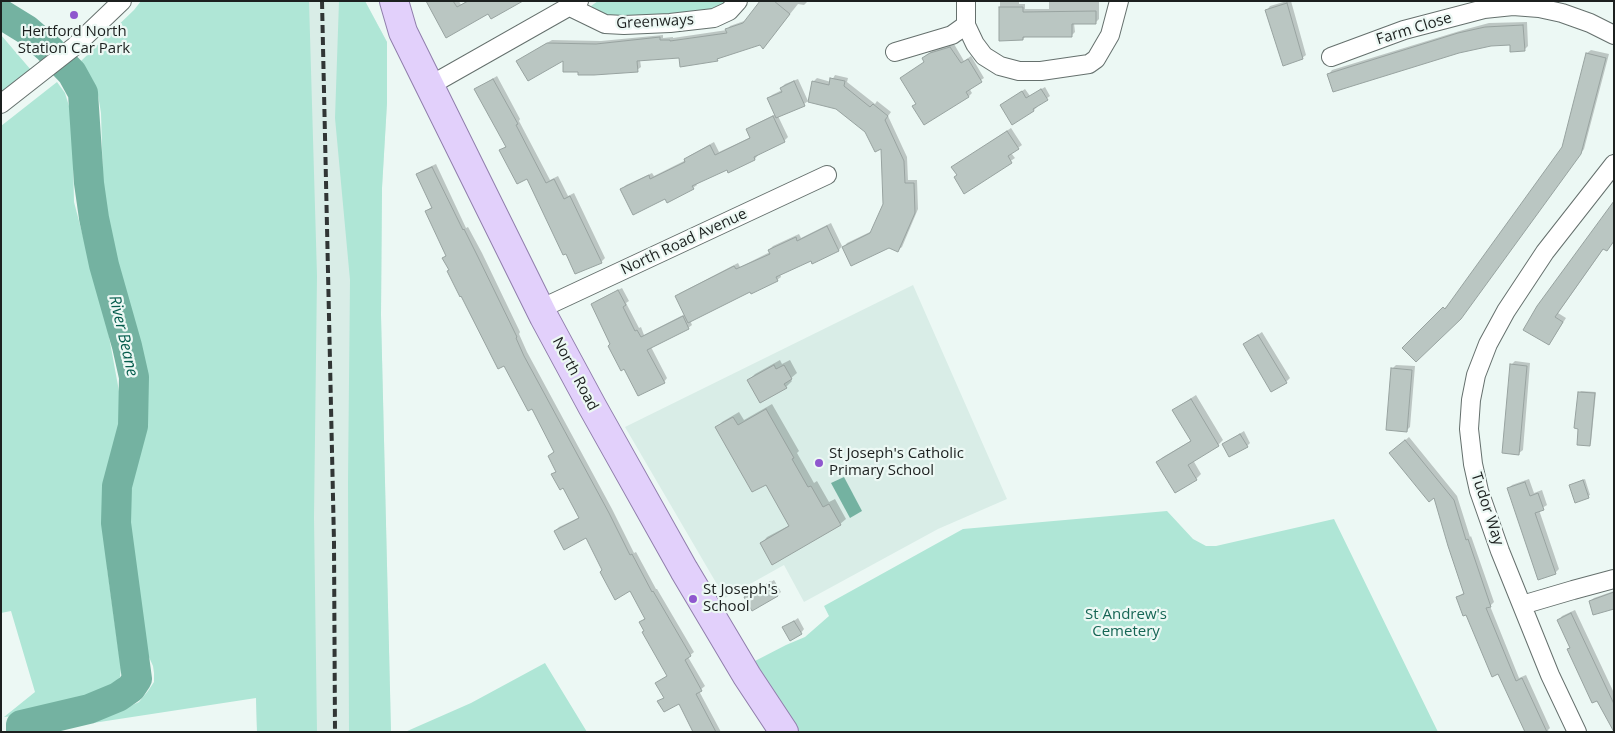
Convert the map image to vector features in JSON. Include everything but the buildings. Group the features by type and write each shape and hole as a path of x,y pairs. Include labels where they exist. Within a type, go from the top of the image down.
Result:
{"main road":[{"name":"North Road","path":"394,1 403,32 540,309 684,570 747,676 784,732"}],"street":[{"path":"1,104 76,46 122,1"},
{"name":"Greenways","path":"429,86 575,4 605,24 624,25 670,23 714,18 729,11 738,1"},
{"path":"966,1 966,25 975,44 984,56 1000,66 1019,71 1041,71 1089,64 1096,59 1110,35 1119,1"},
{"name":"Farm Close","path":"1331,56 1404,30 1484,9 1513,6 1539,8 1562,13 1590,23 1614,35"},
{"path":"895,52 952,35 966,25"},
{"name":"Tudor Way","path":"1577,732 1550,675 1500,550 1479,491 1473,464 1469,429 1471,400 1476,375 1488,344 1506,311 1545,252 1614,164"},
{"name":"North Road Avenue","path":"540,309 827,175"},
{"path":"1522,605 1614,580"}],"shaded area":[{"path":"233,1 365,1 387,42 387,103 382,188 381,315 391,732 257,732"},
{"name":"St Joseph's Catholic Primary School","path":"913,285 1007,499 938,529 804,602 784,565 725,598 625,427"},
{"path":"844,477 862,511 850,518 831,483"}],"green space":[{"path":"141,1 309,1 317,276 314,518 317,732 257,732 256,698 93,723 139,702 154,682 153,666 140,637 128,565 125,515 127,494 143,426 145,397 142,372 122,290 112,263 103,182 101,113 98,95 93,81 81,61"},
{"path":"339,1 365,1 387,42 387,103 382,188 381,315 391,732 349,732 348,482 350,280 335,118"},
{"path":"598,1 729,1 722,8 701,13 627,18 602,16 591,6"},
{"path":"1,35 31,70 1,93"},
{"path":"57,82 65,93 72,116 74,202 108,331 125,424 123,440 110,481 107,500 107,567 121,668 120,677 114,685 99,692 40,714 4,717 35,692 11,611 1,613 1,126"},
{"name":"St Andrew's Cemetery","path":"1167,511 1193,539 1206,546 1216,546 1334,519 1438,732 797,732 755,661 805,637 829,616 824,606 963,529"},
{"path":"545,663 587,732 405,732 471,703"}],"waterway":[{"name":"River Beane","path":"1,14 27,30 49,49 72,73 83,93 89,183 94,218 104,265 134,377 133,426 117,486 116,523 137,679 131,688 118,697 89,709 21,725 21,732"}],"railway":[{"path":"322,1 334,542 335,732"}],"place":[{"name":"Hertford North Station Car Park","path":"74,15"},
{"name":"St Joseph's Catholic Primary School","path":"819,463"},
{"name":"St Joseph's School","path":"693,599"}]}
